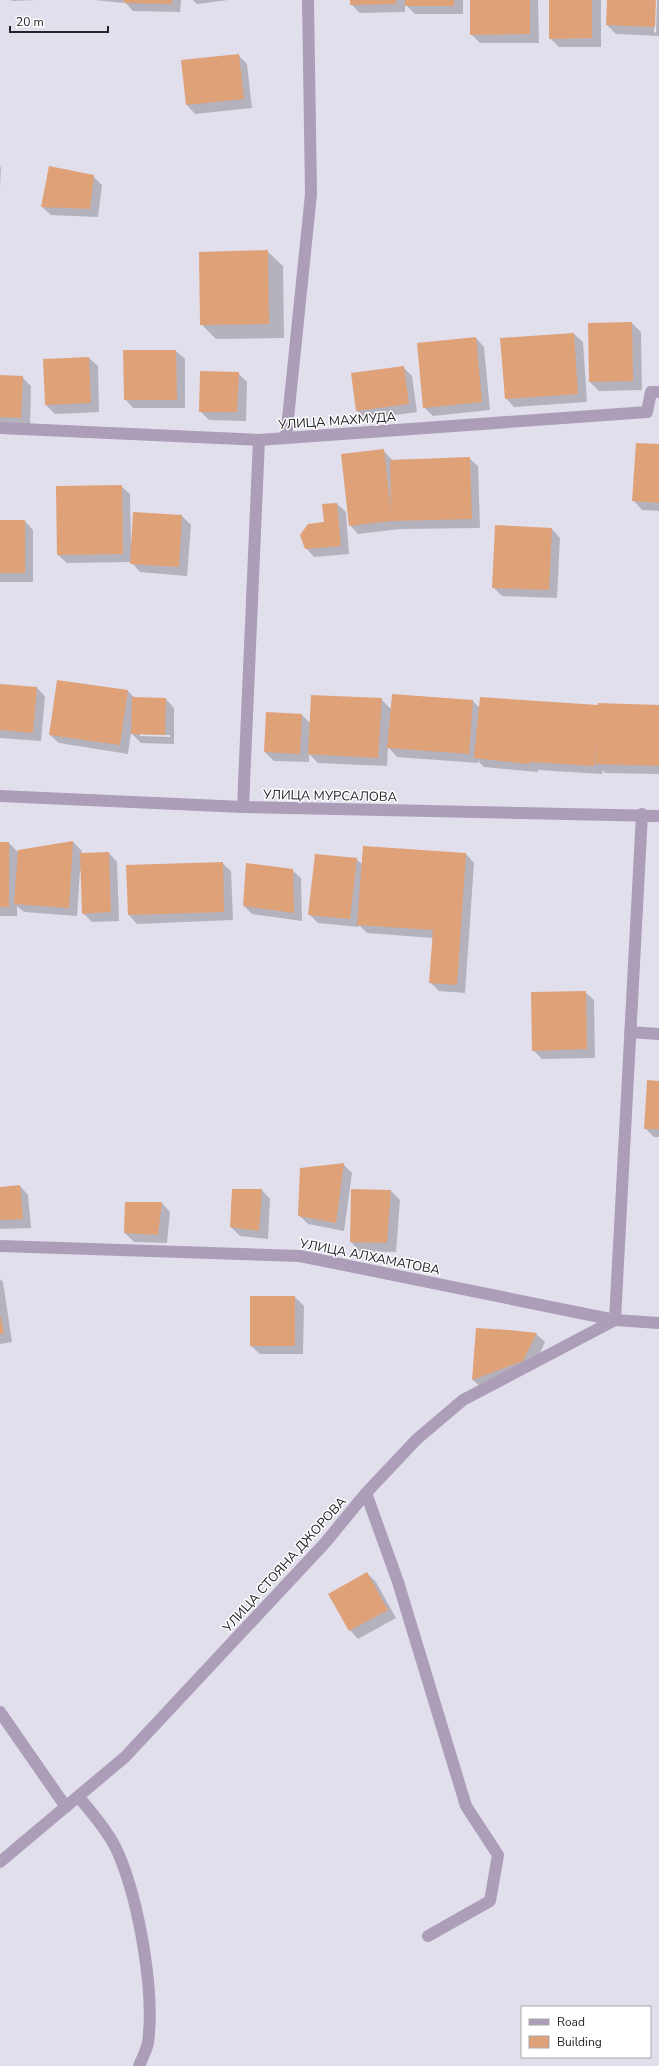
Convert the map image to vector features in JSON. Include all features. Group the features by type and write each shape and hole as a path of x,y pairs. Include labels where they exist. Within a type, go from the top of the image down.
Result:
{"street":[{"path":"286,438 311,194 308,0"},
{"name":"УЛИЦА МАХМУДА","path":"0,428 259,440 647,412 651,392 659,392"},
{"path":"243,807 259,440"},
{"name":"УЛИЦА МУРСАЛОВА","path":"0,796 243,807 642,814 659,816"},
{"path":"615,1320 642,814"},
{"path":"630,1032 659,1034"},
{"name":"УЛИЦА АЛХАМАТОВА","path":"0,1246 300,1256 615,1320 659,1323"},
{"name":"УЛИЦА СТОЯНА ДЖОРОВА","path":"0,1862 125,1757 325,1543 366,1493 417,1439 463,1400 615,1320"},
{"path":"366,1493 398,1582 466,1806 498,1855 490,1901 428,1936"},
{"path":"0,1712 66,1807"},
{"path":"79,1797 103,1827 118,1854 134,1901 144,1957 149,2004 148,2044 139,2066"}],"building":[{"path":"124,0 172,0 172,4 124,3"},
{"path":"350,0 396,0 396,4 350,5"},
{"path":"405,0 454,0 454,6 405,6"},
{"path":"470,0 530,0 530,34 470,35"},
{"path":"549,0 592,0 592,38 549,39"},
{"path":"607,0 656,0 655,27 606,25"},
{"path":"239,54 244,99 186,105 181,60"},
{"path":"49,166 94,175 90,209 41,207"},
{"path":"268,250 269,324 200,325 199,252"},
{"path":"632,322 633,381 589,382 588,323"},
{"path":"574,333 578,394 505,399 500,338"},
{"path":"476,337 482,402 423,408 417,343"},
{"path":"123,350 176,350 177,400 124,400"},
{"path":"89,357 91,403 45,405 43,359"},
{"path":"404,366 409,404 356,411 351,373"},
{"path":"200,371 239,372 237,412 199,412"},
{"path":"0,375 23,376 21,418 0,417"},
{"path":"636,443 659,444 659,503 632,501"},
{"path":"384,449 391,511 390,460 470,457 472,519 391,521 349,526 341,454"},
{"path":"122,485 123,554 57,555 56,486"},
{"path":"337,503 341,546 305,549 300,535 308,524 324,522 322,504"},
{"path":"133,512 182,515 179,567 130,564"},
{"path":"0,520 25,520 25,573 0,573"},
{"path":"495,525 552,528 549,590 492,588"},
{"path":"57,680 128,690 120,745 49,735"},
{"path":"0,684 37,687 33,733 0,730"},
{"path":"392,694 473,700 469,754 387,748"},
{"path":"311,695 382,698 378,758 308,754"},
{"path":"132,697 166,698 165,735 131,734"},
{"path":"480,697 598,705 598,703 659,705 659,766 595,764 596,741 594,766 530,762 529,764 474,758"},
{"path":"266,712 302,714 300,754 264,752"},
{"path":"73,841 69,908 14,904 18,850"},
{"path":"0,842 9,842 9,907 0,907"},
{"path":"363,846 466,853 457,985 429,983 433,930 357,925"},
{"path":"109,852 111,912 82,914 80,853"},
{"path":"315,854 357,858 350,919 308,915"},
{"path":"223,862 224,912 128,915 126,865"},
{"path":"246,863 293,869 294,913 243,906"},
{"path":"586,991 587,1049 532,1051 531,992"},
{"path":"647,1080 659,1081 659,1129 644,1129"},
{"path":"344,1163 336,1223 298,1216 300,1168"},
{"path":"20,1185 23,1219 0,1220 0,1187"},
{"path":"232,1189 262,1189 259,1231 230,1227"},
{"path":"351,1189 391,1190 387,1243 350,1242"},
{"path":"125,1202 162,1202 158,1235 124,1233"},
{"path":"250,1296 295,1296 295,1346 250,1346"},
{"path":"0,1314 4,1334 0,1334"},
{"path":"476,1328 537,1333 523,1361 472,1380"},
{"path":"367,1572 388,1610 349,1631 328,1594"}]}
